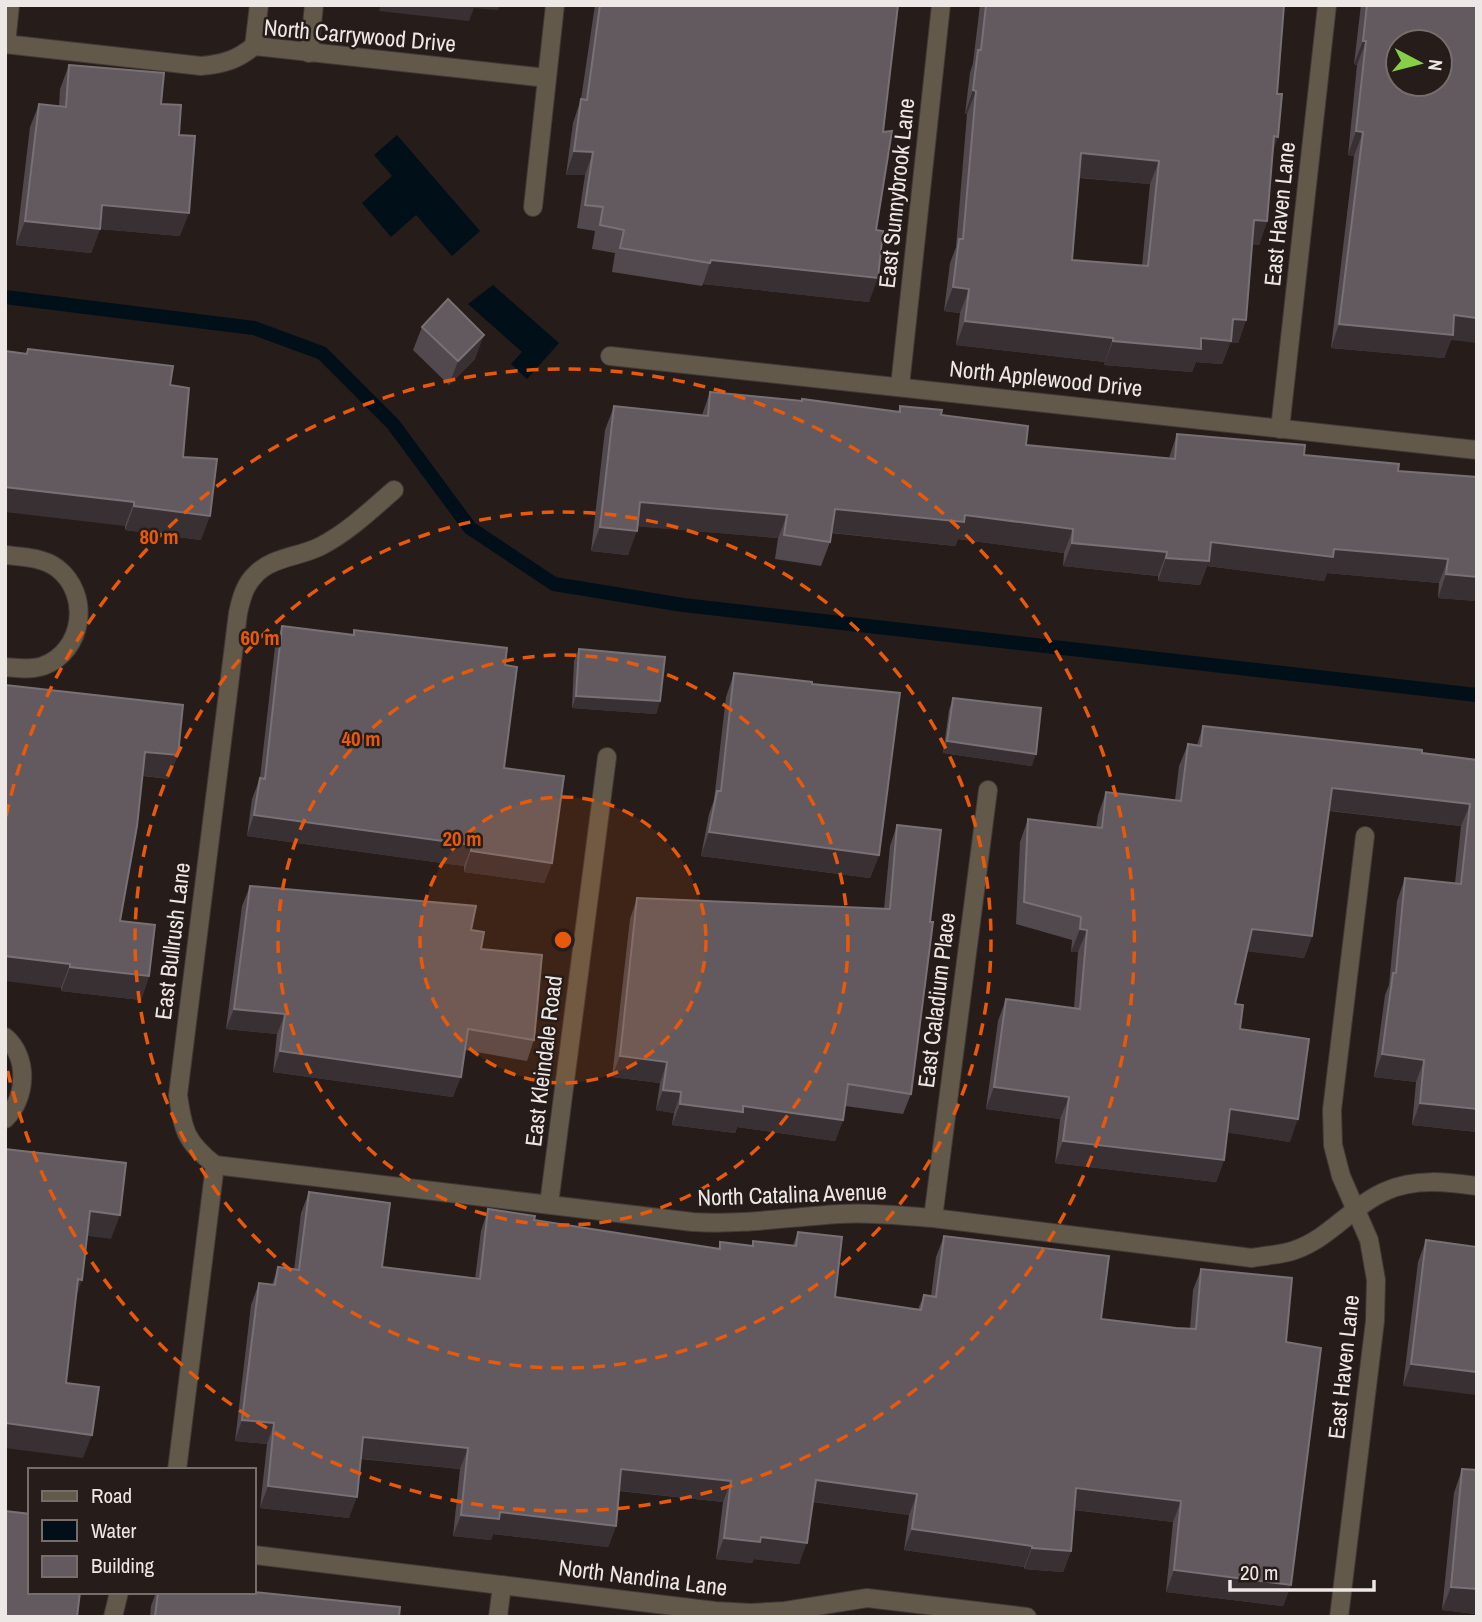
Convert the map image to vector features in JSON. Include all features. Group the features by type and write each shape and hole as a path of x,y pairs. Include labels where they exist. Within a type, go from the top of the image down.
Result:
{"street":[{"path":"6,44 10,5"},
{"path":"254,46 258,5"},
{"path":"309,53 314,5"},
{"path":"533,207 555,5"},
{"name":"East Sunnybrook Lane","path":"900,387 941,5"},
{"name":"East Haven Lane","path":"1280,429 1327,5"},
{"name":"North Carrywood Drive","path":"6,44 201,66 221,64 239,58 254,46 547,78"},
{"name":"North Applewood Drive","path":"610,356 1477,450"},
{"name":"East Bullrush Lane","path":"215,1165 194,1148 182,1123 178,1095 237,613 243,592 255,574 271,563 321,546 348,529 394,490"},
{"path":"5,555 37,558 57,568 71,582 79,601 79,622 73,641 60,657 43,666 24,669 5,667"},
{"name":"East Kleindale Road","path":"549,1205 607,757"},
{"name":"East Caladium Place","path":"933,1218 988,789"},
{"name":"East Haven Lane","path":"1339,1617 1375,1321 1376,1280 1369,1240 1341,1176 1333,1145 1332,1110 1365,836"},
{"path":"5,1037 11,1041 22,1060 22,1086 16,1109 5,1119"},
{"path":"177,1468 215,1165"},
{"name":"North Catalina Avenue","path":"215,1165 693,1222 732,1224 841,1214 933,1218 1252,1258 1295,1251 1329,1232 1385,1191 1415,1183 1448,1182 1477,1186"},
{"name":"North Nandina Lane","path":"256,1555 715,1611 785,1611 847,1600 886,1608 1027,1617"},
{"path":"498,1617 502,1585"},
{"path":"113,1617 119,1594"}],"water":[{"path":"397,135 480,231 452,256 416,215 391,237 362,203 392,176 374,155"},
{"path":"493,285 559,343 527,379 511,364 522,352 468,304"}],"building":[{"path":"600,5 898,5 883,132 892,131 876,230 883,231 878,278 711,260 710,263 620,248 624,230 600,225 603,207 585,205 593,152 574,151 581,99 587,100"},
{"path":"986,5 1284,5 1277,94 1282,94 1278,137 1274,136 1267,221 1254,220 1246,320 1233,319 1231,341 1201,338 1201,349 1113,341 1113,338 965,321 969,289 953,287 959,239 963,239 976,91 973,90 978,50 981,50","holes":["1081,153 1159,161 1148,266 1072,260"]},
{"path":"1367,5 1477,5 1477,318 1454,315 1453,335 1339,324 1363,132 1356,131 1366,41 1363,41"},
{"path":"69,65 164,73 161,104 181,105 179,135 195,136 189,213 102,205 100,229 25,221 39,104 66,107"},
{"path":"448,299 484,335 458,361 422,327"},
{"path":"28,349 173,366 170,385 189,388 183,457 217,459 210,516 134,506 134,502 5,487 5,351 27,354"},
{"path":"710,392 802,399 900,412 900,406 942,410 941,415 1028,426 1026,445 1175,459 1177,434 1305,445 1304,455 1399,464 1398,471 1477,477 1477,577 1446,574 1448,559 1334,549 1333,557 1211,542 1209,561 1166,558 1167,552 1072,543 1073,529 965,515 964,522 835,509 830,542 784,535 787,515 640,502 637,531 600,527 614,406 708,416"},
{"path":"282,626 354,635 354,630 507,648 505,665 517,667 504,768 564,776 552,863 471,851 472,845 254,815 260,778 265,779"},
{"path":"579,649 665,657 660,701 576,696"},
{"path":"734,673 900,693 879,855 709,832 717,791 721,791"},
{"path":"5,685 183,705 178,755 145,752 137,826 120,921 155,925 149,976 5,956"},
{"path":"953,698 1041,708 1036,754 947,741"},
{"path":"1203,726 1422,750 1422,753 1477,760 1477,1109 1420,1103 1424,1060 1382,1054 1393,973 1396,973 1405,878 1461,884 1470,804 1332,788 1312,936 1252,929 1235,1004 1243,1005 1240,1029 1309,1039 1298,1119 1230,1109 1224,1160 1063,1141 1069,1097 994,1087 1006,999 1080,1009 1087,930 1080,929 1081,917 1024,902 1028,819 1102,828 1106,792 1181,801 1188,744 1201,746"},
{"path":"897,825 941,830 930,922 933,922 911,1094 848,1084 843,1120 743,1106 743,1112 680,1104 681,1092 663,1090 667,1062 620,1056 637,898 890,909"},
{"path":"250,886 476,906 471,930 484,932 481,949 542,955 534,1040 468,1029 461,1077 280,1051 285,1014 234,1009"},
{"path":"5,1149 126,1163 120,1215 90,1211 82,1280 78,1279 66,1383 99,1387 92,1435 5,1423"},
{"path":"309,1192 390,1203 382,1267 480,1279 488,1209 535,1216 534,1220 720,1249 720,1242 753,1246 753,1241 796,1246 798,1232 842,1237 835,1297 921,1310 924,1295 936,1297 944,1236 1109,1256 1101,1319 1196,1329 1201,1269 1292,1278 1286,1342 1321,1348 1291,1585 1174,1570 1181,1501 1076,1488 1071,1551 1032,1548 912,1529 917,1494 816,1480 807,1543 761,1537 760,1542 724,1538 731,1481 621,1469 616,1526 500,1512 499,1519 461,1515 468,1448 363,1437 357,1497 268,1486 274,1423 242,1420 259,1283 275,1285 278,1267 299,1270"},
{"path":"1426,1240 1477,1247 1477,1372 1411,1364"},
{"path":"1462,1469 1477,1470 1477,1589 1451,1587"},
{"path":"5,1511 28,1514 28,1594 80,1594 77,1617 5,1617"},
{"path":"256,1592 400,1607 399,1617 155,1617 158,1594"}],"waterway":[{"path":"5,297 254,328 322,353 393,424 470,528 554,584 683,605 1477,695"}]}
